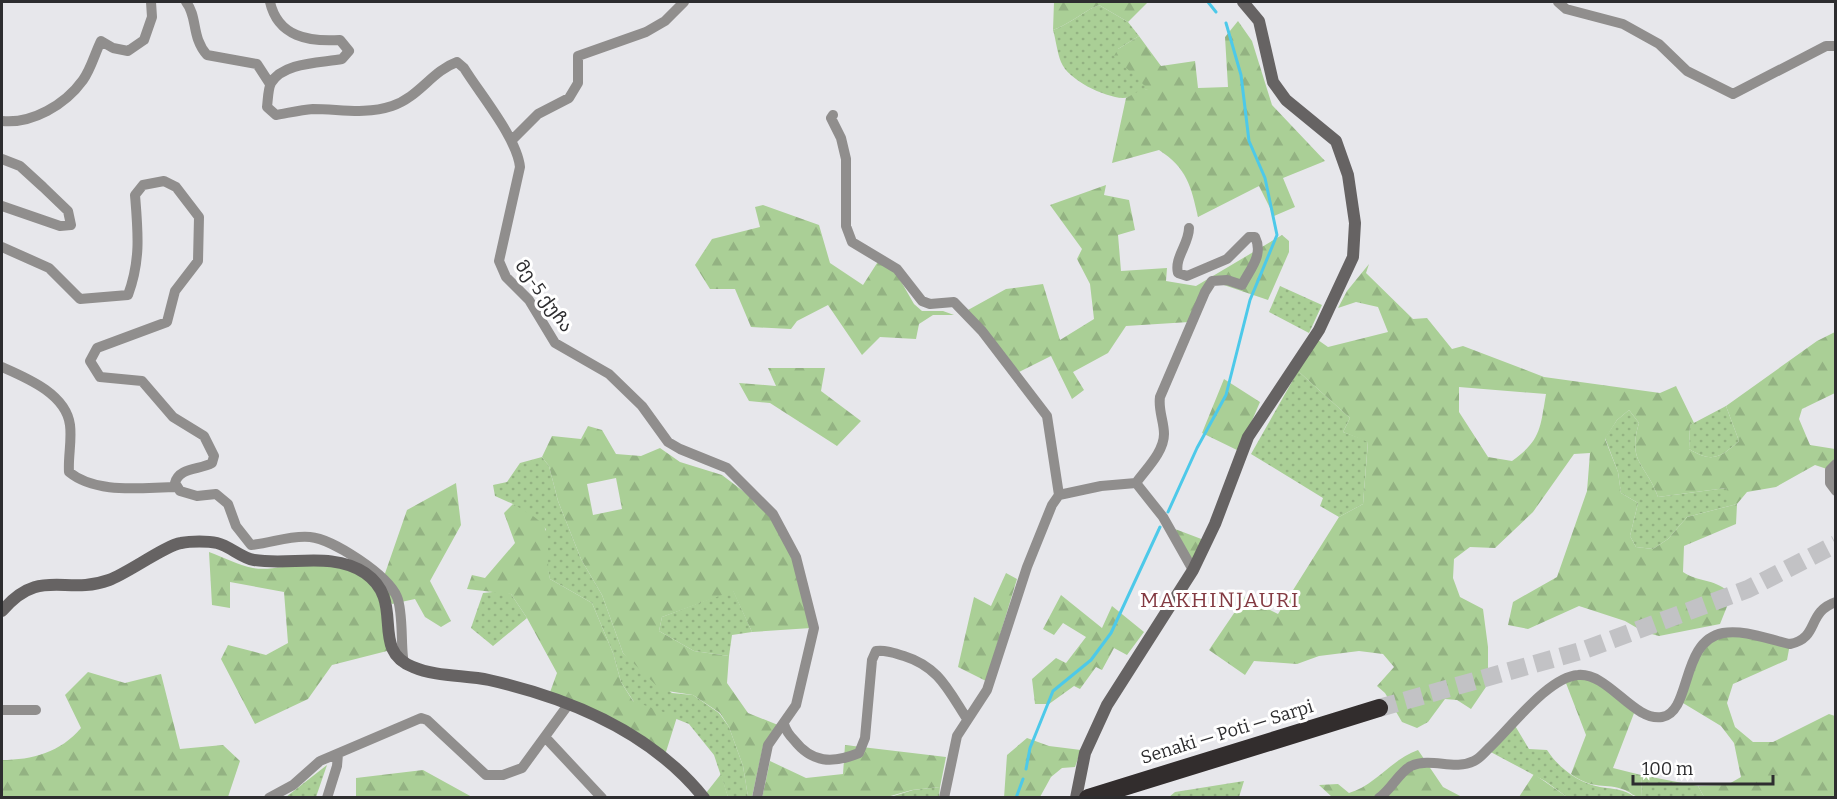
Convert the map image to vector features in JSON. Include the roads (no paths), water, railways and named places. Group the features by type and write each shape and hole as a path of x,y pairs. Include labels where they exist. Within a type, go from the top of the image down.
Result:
{"highway":[{"name":"Senaki — Poti — Sarpi","path":"1088,798 1379,708"}],"street":[{"path":"2,121 16,122 39,116 65,99 83,80 101,41 113,48 128,51 144,40 152,17 151,2"},
{"path":"186,2 191,8 194,33 207,55 257,64 270,84 287,70 342,59 349,51 340,40 315,42 287,31 278,21 270,2"},
{"path":"512,140 538,114 569,98 578,83 578,56 646,33 665,21 684,2"},
{"path":"1076,798 1085,753 1107,705 1194,570 1215,524 1248,437 1319,330 1353,256 1355,223 1349,185 1336,141 1286,100 1273,82 1259,21 1243,2"},
{"path":"1558,2 1566,9 1623,24 1659,44 1687,71 1733,94 1826,46 1836,46"},
{"name":"მე-5 ქუჩა","path":"270,84 267,106 276,115 312,109 354,112 375,110 392,106 415,96 445,66 457,62 464,68 512,140 520,167 499,261 506,277 529,300 555,343 609,374 642,406 668,442 727,468 773,514 796,557 814,628 796,705 768,745 756,798"},
{"path":"833,115 831,118 841,138 846,159 846,226 852,242 897,269 922,301 930,304 954,302 982,331 1047,416 1059,495"},
{"path":"2,159 20,166 60,203 68,211 71,225 60,226 2,206"},
{"path":"2,247 49,268 80,300 128,295 137,270 138,233 135,195 143,185 164,181 176,187 199,217 198,261 175,291 168,321 98,348 90,361 100,376 142,381 173,417 204,436 214,456 212,463 184,472 177,477 177,487 180,491 197,496 216,494 228,504 236,526 251,545 272,543 287,537 313,537 350,554 379,575 397,597 403,657 400,661"},
{"path":"944,798 957,736 987,690 1027,567 1052,505 1059,495 1101,486 1136,483 1160,450 1164,433 1158,405 1160,397 1205,292 1212,281 1227,280 1242,285 1257,259 1259,246 1255,237 1249,237 1227,259 1187,276 1178,273 1178,263 1189,239 1189,228"},
{"path":"2,367 49,392 64,410 69,423 69,472 78,479 96,486 177,487"},
{"path":"1836,464 1830,470 1830,483 1836,491"},
{"path":"1136,483 1163,517 1194,570"},
{"path":"2,611 15,596 25,589 52,584 96,584 128,572 179,543 218,543 253,560 306,560 351,565 368,575 387,602 390,650 400,661 416,668 510,685 568,705 627,730 667,760 704,798"},
{"path":"1379,798 1409,766 1427,762 1453,765 1474,761 1536,700 1564,678 1580,674 1595,679 1642,712 1652,717 1663,717 1672,712 1698,650 1715,636 1731,632 1790,644 1799,642 1810,635 1815,617 1823,606 1836,602"},
{"path":"784,724 785,730 808,756 822,762 859,753 865,738 872,660 876,651 885,650 926,664 937,674 967,719"},
{"path":"269,798 293,785 320,761 421,718 427,720 486,775 503,775 522,768 568,705"},
{"path":"2,710 36,710"},
{"path":"545,737 602,798"},
{"path":"327,798 337,766 338,754"}],"waterway":[{"path":"1208,2 1216,12"},
{"path":"1168,512 1197,448 1226,395 1250,300 1277,235 1265,178 1249,141 1241,75 1226,23"},
{"path":"1026,769 1030,748 1053,691 1091,660 1111,633 1160,527"},
{"path":"1016,798 1023,779"}],"tunnel":[{"path":"1379,708 1584,650 1748,589 1836,544"}],"district":[{"name":"MAKHINJAURI","path":"1220,600"}]}
